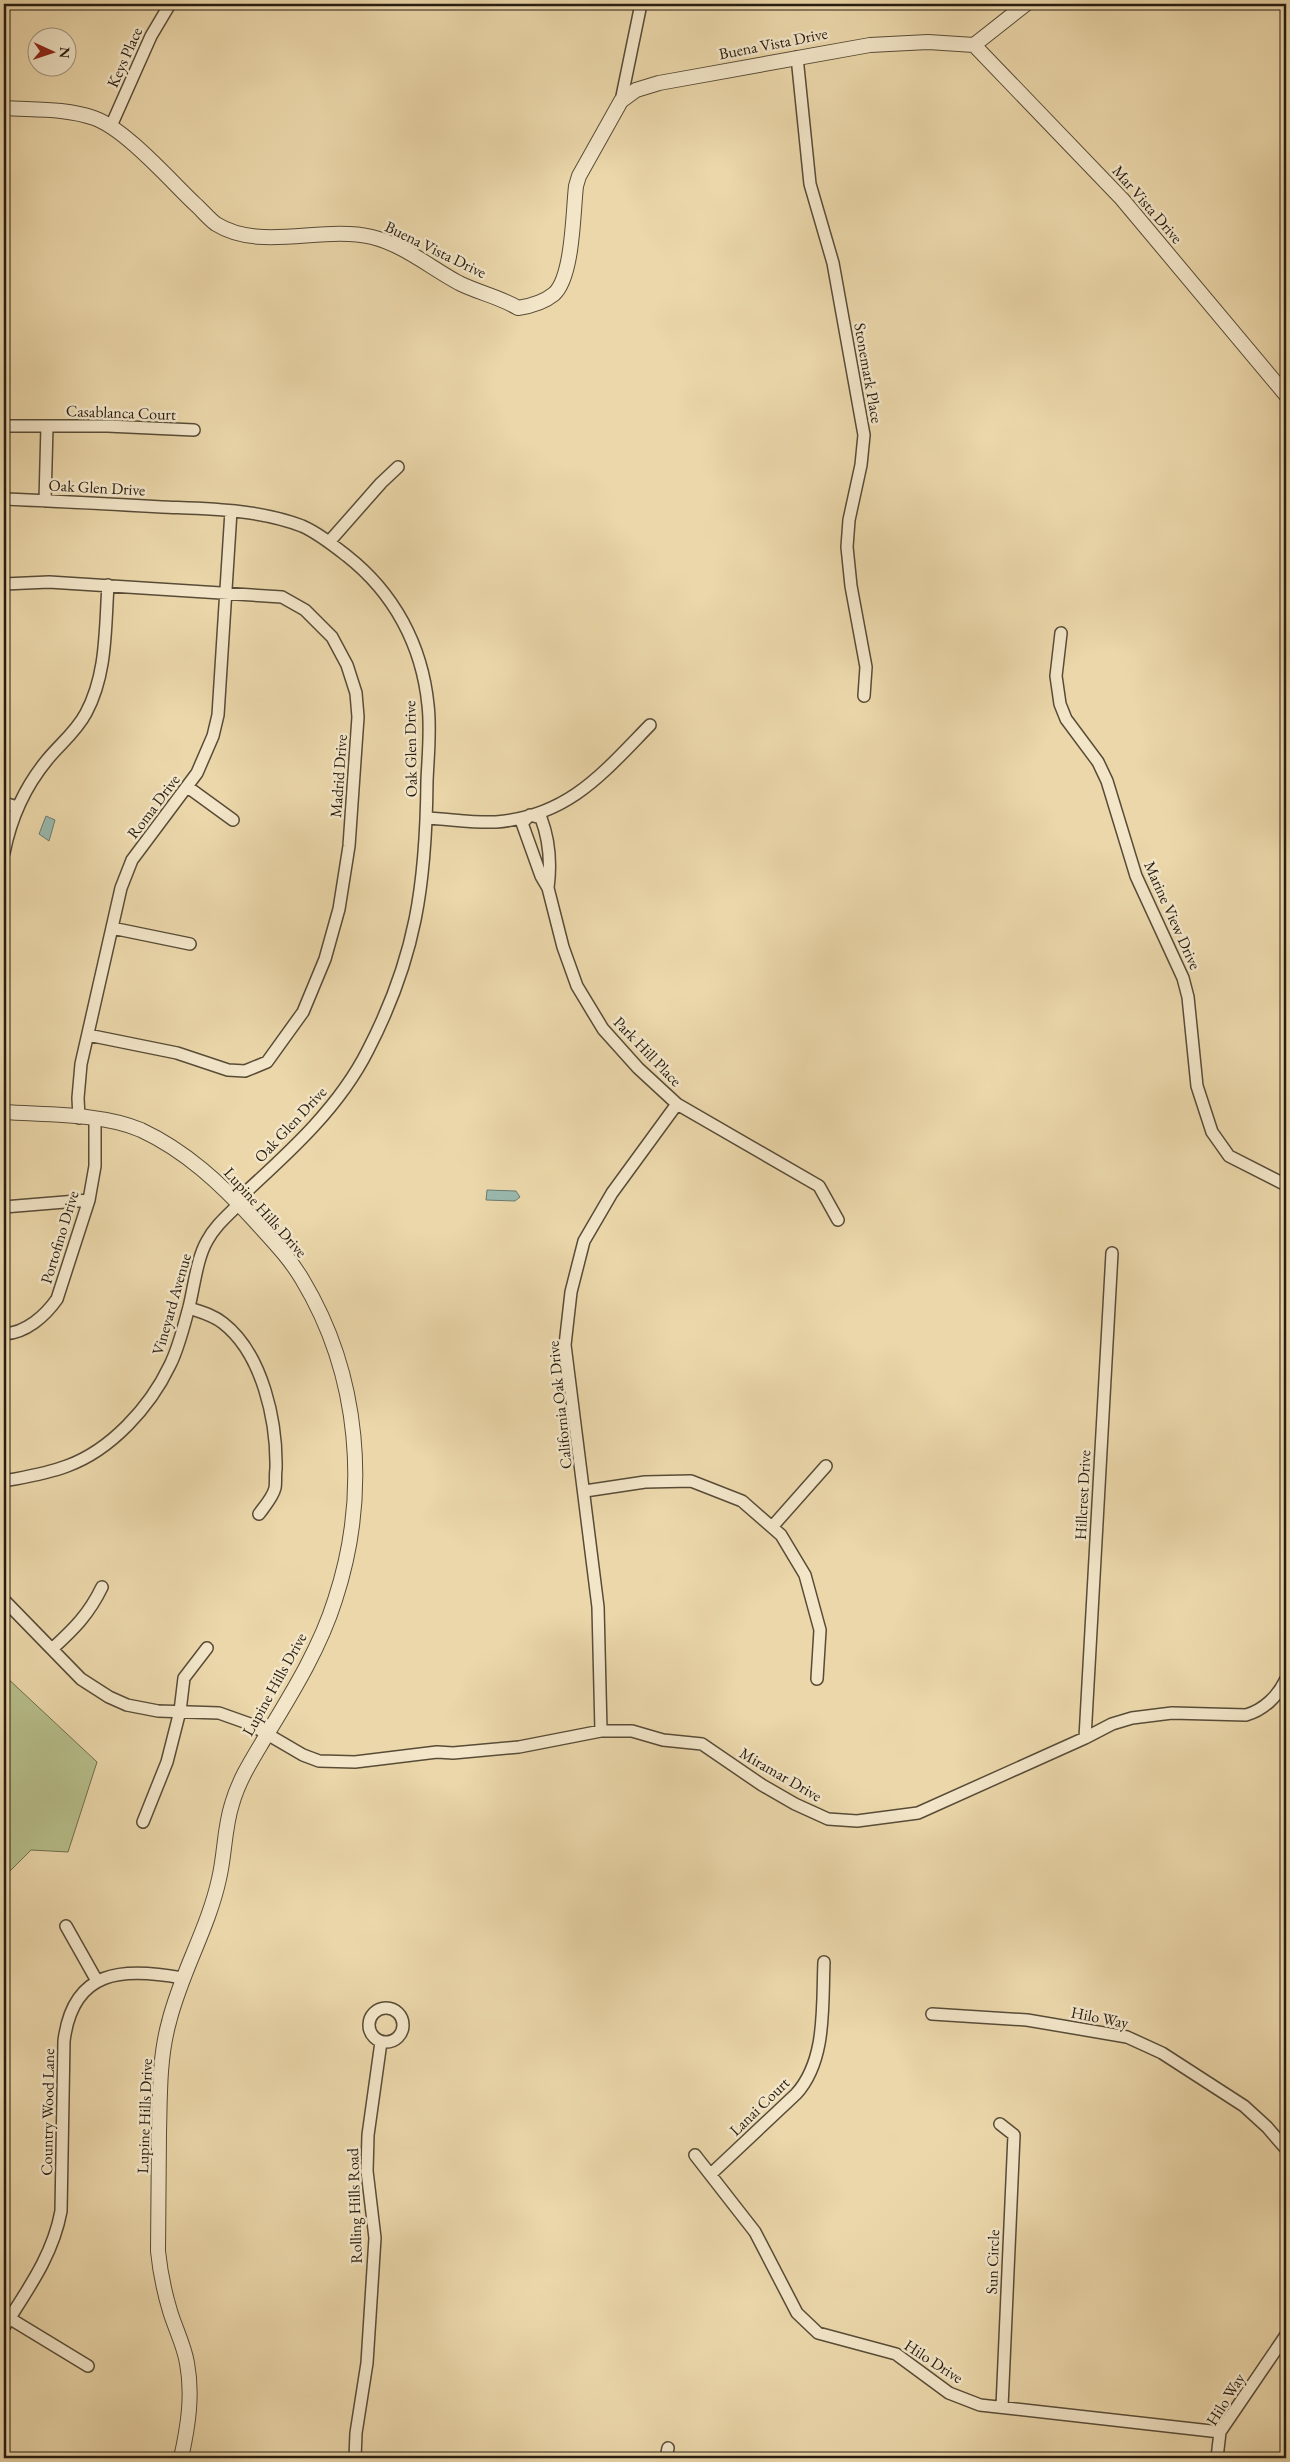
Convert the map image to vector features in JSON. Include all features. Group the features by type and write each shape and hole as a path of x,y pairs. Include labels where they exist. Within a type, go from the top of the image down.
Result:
{"street":[{"name":"Keys Place","path":"111,126 151,36 170,4"},
{"path":"620,101 641,4"},
{"path":"974,45 1026,4"},
{"name":"Buena Vista Drive","path":"4,108 76,113 92,117 111,126 216,223 242,235 257,237 345,232 373,237 391,244 461,284 506,301 518,308 537,305 555,293 563,280 567,267 576,186 579,176 620,101 636,90 658,83 870,44 928,42 974,45"},
{"name":"Mar Vista Drive","path":"974,45 1122,198 1286,395"},
{"name":"Stonemark Place","path":"797,57 810,184 833,264 864,435 861,465 849,520 847,547 851,586 866,667 864,696"},
{"name":"Casablanca Court","path":"4,426 107,426 194,430"},
{"name":"Casablanca Court","path":"45,501 47,426"},
{"path":"329,542 381,483 398,467"},
{"name":"Oak Glen Drive","path":"4,499 231,510 303,527 329,542 368,573 394,606 408,630 417,652 428,705 426,858 415,928 401,979 368,1052 341,1093 296,1145 238,1203"},
{"name":"Roma Drive","path":"79,1118 78,1098 81,1064 121,888 132,860 189,788 213,736 218,714 231,510"},
{"name":"Madrid Drive","path":"4,584 49,582 282,597 305,610 332,637 347,665 356,694 358,717 349,846 339,909 325,959 302,1012 267,1062 245,1071 228,1070 177,1053 88,1035"},
{"path":"4,853 17,807 27,786 48,759 65,743 86,713 100,678 104,659 108,585"},
{"name":"Marine View Drive","path":"1061,633 1056,676 1060,704 1066,720 1098,762 1107,782 1136,876 1183,978 1188,996 1196,1086 1212,1132 1229,1156 1286,1185"},
{"path":"427,818 495,822 536,816 565,803 590,786 650,725"},
{"path":"189,788 232,820"},
{"path":"4,803 17,807"},
{"path":"536,816 546,833 550,872 548,888"},
{"name":"Park Hill Place","path":"536,816 522,823 541,876 548,888 563,947 577,986 599,1022 638,1068 677,1104 819,1186 838,1220"},
{"path":"112,928 190,944"},
{"name":"California Oak Drive","path":"601,1731 598,1607 585,1491 565,1345 571,1292 584,1241 612,1193 677,1104"},
{"name":"Lupine Hills Drive","path":"4,1112 95,1119 138,1129 187,1155 238,1203 284,1254 301,1278 328,1326 343,1373 352,1410 355,1446 354,1488 349,1540 336,1600 315,1651 244,1774 232,1801 225,1829 220,1876 208,1918 182,1978 168,2024 160,2079 158,2251 160,2272 170,2312 187,2360 190,2379 188,2424 181,2458"},
{"name":"Portofino Drive","path":"4,1334 27,1328 49,1310 57,1299 89,1200 95,1166 95,1119"},
{"path":"4,1207 89,1200"},
{"name":"Vineyard Avenue","path":"4,1481 68,1466 106,1444 130,1422 153,1394 171,1364 189,1308 206,1242 218,1224 238,1203"},
{"name":"Hillcrest Drive","path":"1085,1738 1112,1253"},
{"path":"189,1308 207,1313 224,1323 242,1342 263,1383 272,1416 276,1460 275,1489 259,1514"},
{"path":"772,1527 826,1466"},
{"path":"585,1491 645,1482 691,1481 742,1501 781,1535 805,1575 820,1630 818,1679"},
{"path":"52,1649 74,1630 92,1608 102,1587"},
{"path":"4,1600 81,1679 109,1698 127,1705 158,1711 219,1713 250,1724 267,1734"},
{"path":"143,1822 167,1762 180,1711 184,1678 207,1648"},
{"name":"Miramar Drive","path":"267,1734 303,1755 319,1760 355,1762 437,1752 453,1753 519,1747 601,1731 632,1731 663,1740 702,1744 762,1785 795,1804 828,1819 857,1821 918,1813 1112,1724 1132,1718 1172,1713 1246,1715 1255,1712 1275,1698 1286,1678"},
{"path":"66,1926 97,1981"},
{"name":"Lanai Court","path":"711,2174 796,2094 808,2079 814,2065 819,2041 824,1962"},
{"name":"Country Wood Lane","path":"7,2322 44,2264 58,2229 62,2211 64,2041 66,2025 77,1999 97,1981 124,1972 151,1972 182,1978"},
{"name":"Hilo Way","path":"932,2014 1027,2020 1127,2037 1162,2054 1244,2106 1267,2127 1286,2150"},
{"name":"Rolling Hills Road","path":"355,2458 356,2433 367,2363 375,2238 367,2171 368,2135 382,2042"},
{"name":"Sun Circle","path":"1000,2124 1014,2135 1002,2407"},
{"name":"Hilo Drive","path":"695,2155 755,2232 797,2313 818,2333 896,2354 949,2392 980,2405 1220,2432"},
{"path":"7,2322 88,2366"},
{"name":"Hilo Way","path":"1217,2458 1220,2432 1286,2335"}],"green space":[{"path":"4,1675 97,1762 68,1852 31,1850 4,1877"}],"water":[{"path":"46,816 55,820 49,841 39,834"},
{"path":"487,1190 516,1191 520,1197 515,1201 486,1200"}]}
